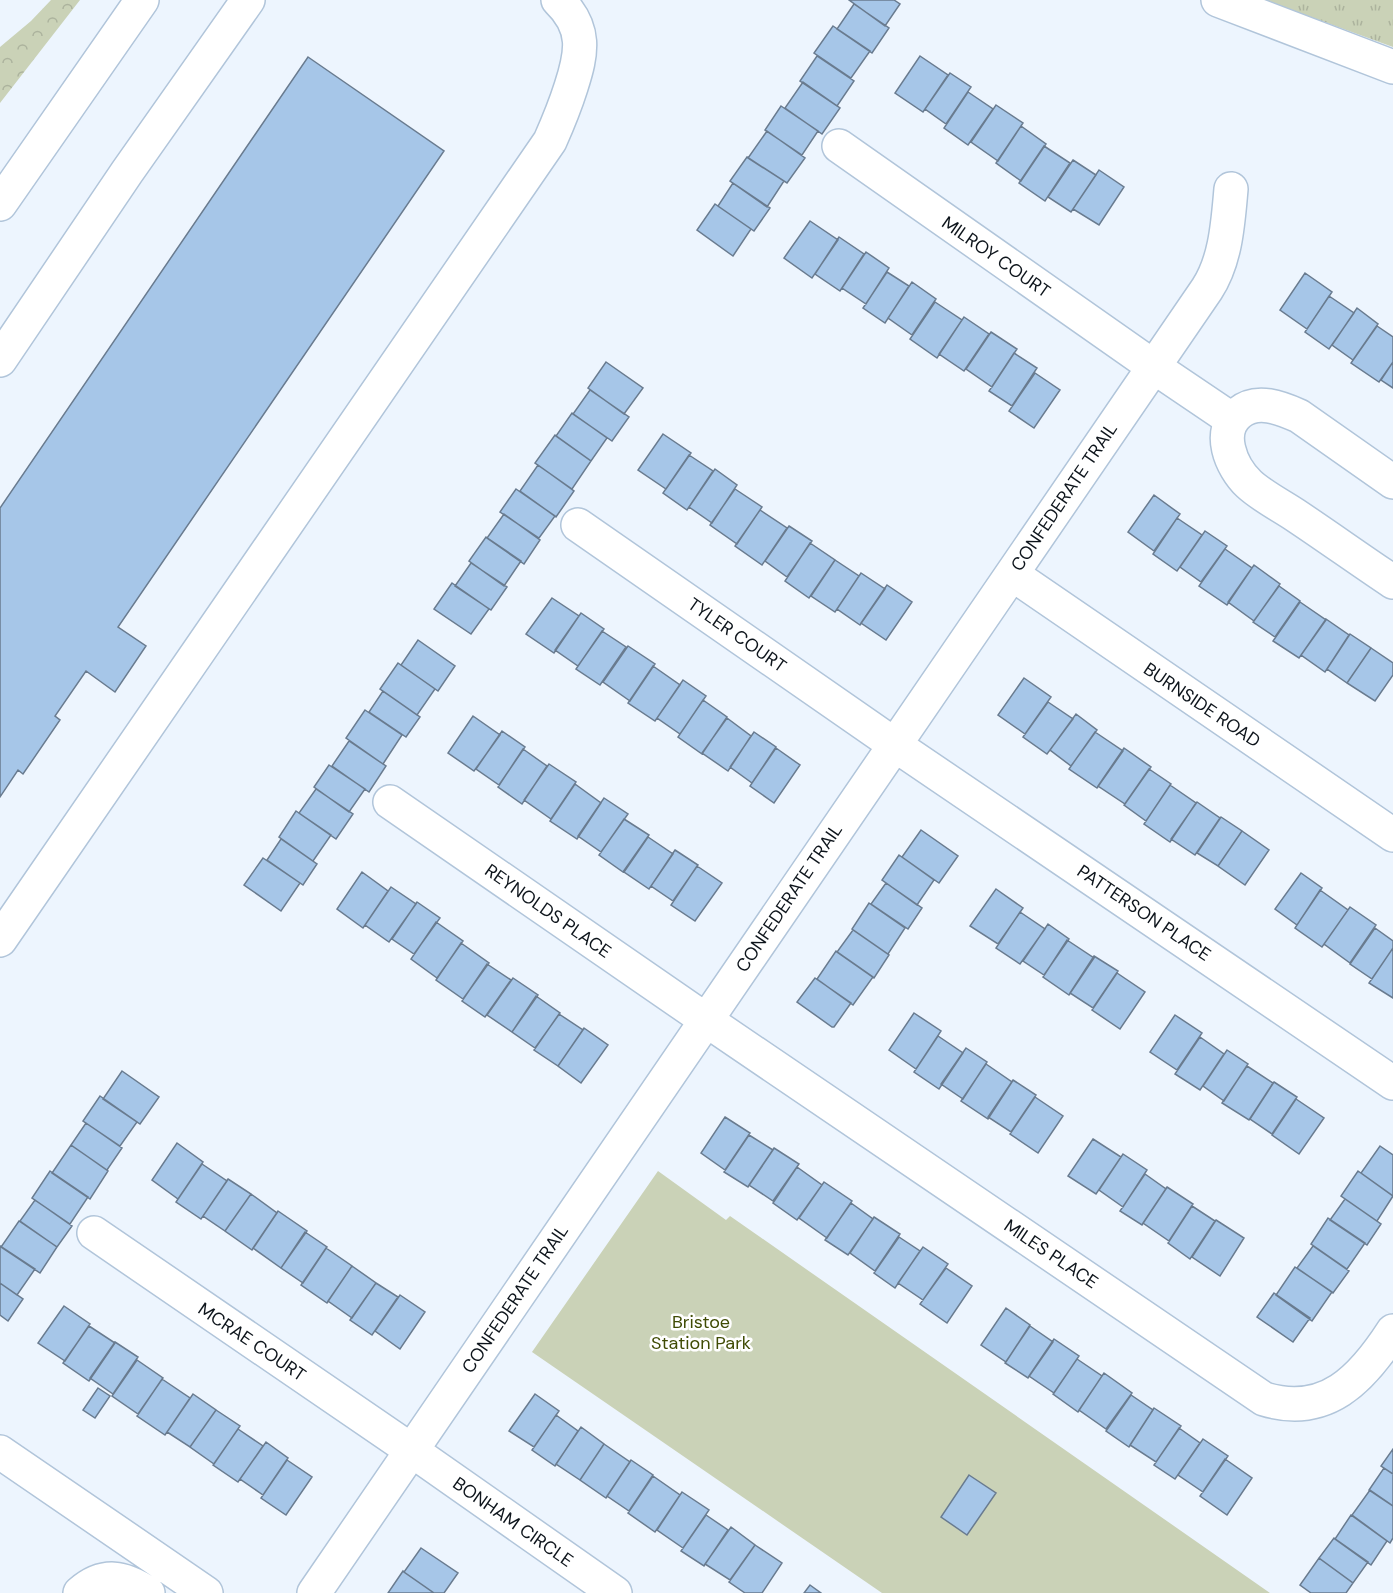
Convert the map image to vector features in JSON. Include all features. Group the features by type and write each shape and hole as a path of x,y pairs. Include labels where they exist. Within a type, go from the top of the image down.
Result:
{"street":[{"path":"0,204 142,0"},
{"path":"0,360 127,172 248,0"},
{"path":"0,940 550,141 580,58 581,45 575,21 558,0"},
{"path":"1218,0 1393,67"},
{"name":"MILROY COURT","path":"839,146 1231,419"},
{"name":"CONFEDERATE TRAIL","path":"314,1593 1210,285 1221,257 1231,189"},
{"path":"1393,482 1299,416 1282,408 1262,405 1244,409 1231,419 1227,436 1229,454 1249,484 1393,582"},
{"name":"TYLER COURT","path":"578,525 895,745"},
{"name":"BURNSIDE ROAD","path":"1012,574 1393,835"},
{"name":"PATTERSON PLACE","path":"895,745 1393,1083"},
{"name":"REYNOLDS PLACE","path":"390,802 706,1020"},
{"name":"MILES PLACE","path":"706,1020 1264,1399 1284,1405 1302,1404 1337,1392 1358,1377 1393,1332"},
{"name":"MCRAE COURT","path":"93,1233 411,1450"},
{"name":"BONHAM CIRCLE","path":"411,1450 615,1593"},
{"path":"0,1452 206,1593"},
{"path":"80,1593 96,1582 117,1578 141,1588 150,1555"}],"green space":[{"path":"51,0 80,0 0,103 0,47 31,21"},
{"path":"1264,0 1393,0 1393,47"},
{"name":"Bristoe Station Park","path":"658,1171 726,1220 730,1216 1270,1593 882,1593 532,1352"}],"building":[{"path":"849,0 894,0 900,4 885,26"},
{"path":"854,4 889,28 872,53 837,29"},
{"path":"833,26 870,51 851,78 814,53"},
{"path":"817,56 854,81 837,106 800,81"},
{"path":"920,56 948,75 923,112 895,93"},
{"path":"308,57 444,151 118,627 146,646 115,692 86,671 55,716 60,720 23,774 18,770 0,797 0,508"},
{"path":"950,73 971,87 946,124 925,109"},
{"path":"803,82 840,108 822,134 785,108"},
{"path":"968,92 993,109 968,145 944,128"},
{"path":"996,105 1023,123 998,161 971,142"},
{"path":"781,106 818,131 802,155 765,130"},
{"path":"1021,126 1046,144 1021,181 996,163"},
{"path":"767,131 805,158 787,183 748,158"},
{"path":"1044,146 1070,163 1045,201 1019,183"},
{"path":"747,157 784,181 767,207 730,181"},
{"path":"1073,160 1096,175 1071,212 1048,197"},
{"path":"1099,170 1124,187 1099,225 1073,209"},
{"path":"733,183 770,208 754,231 718,206"},
{"path":"715,204 751,229 733,256 697,230"},
{"path":"810,221 838,240 812,278 784,258"},
{"path":"839,237 864,254 840,291 815,274"},
{"path":"866,252 889,268 866,304 842,288"},
{"path":"887,272 909,286 885,323 863,308"},
{"path":"1305,273 1332,292 1307,329 1280,310"},
{"path":"912,282 936,299 912,335 888,318"},
{"path":"1329,296 1354,313 1329,349 1305,332"},
{"path":"935,302 962,320 937,358 910,339"},
{"path":"1357,308 1378,324 1353,360 1332,345"},
{"path":"964,317 989,334 964,371 939,354"},
{"path":"1377,326 1393,337 1393,362 1379,382 1351,363"},
{"path":"991,332 1017,349 992,387 966,369"},
{"path":"1014,353 1037,368 1012,406 989,391"},
{"path":"606,362 643,388 624,414 588,388"},
{"path":"1393,362 1393,388 1381,380"},
{"path":"1035,373 1060,390 1034,428 1009,411"},
{"path":"590,390 629,417 612,441 573,414"},
{"path":"572,413 607,438 591,461 556,436"},
{"path":"663,434 691,453 666,489 638,470"},
{"path":"555,435 591,461 572,489 535,463"},
{"path":"689,455 713,471 687,510 663,493"},
{"path":"538,465 574,491 556,517 520,491"},
{"path":"715,469 737,485 712,523 689,507"},
{"path":"516,489 555,516 539,538 500,512"},
{"path":"735,489 762,507 737,544 710,525"},
{"path":"1154,495 1180,514 1154,551 1128,532"},
{"path":"760,510 787,528 762,565 735,546"},
{"path":"504,514 540,540 524,564 487,538"},
{"path":"1177,518 1202,535 1177,571 1153,554"},
{"path":"789,526 812,541 787,577 765,561"},
{"path":"1205,531 1227,546 1201,582 1180,567"},
{"path":"486,537 521,561 504,586 469,561"},
{"path":"810,543 835,560 809,598 785,581"},
{"path":"1225,549 1252,568 1227,605 1199,586"},
{"path":"835,560 859,576 835,612 811,596"},
{"path":"471,563 507,587 491,610 455,586"},
{"path":"1254,565 1280,584 1254,621 1228,602"},
{"path":"861,573 885,589 860,625 837,609"},
{"path":"452,583 489,609 471,634 434,609"},
{"path":"887,585 912,602 886,640 861,623"},
{"path":"1279,586 1300,601 1275,637 1253,622"},
{"path":"552,598 579,616 554,653 526,634"},
{"path":"1300,602 1326,620 1299,658 1273,641"},
{"path":"581,613 604,629 578,666 555,650"},
{"path":"1326,619 1349,635 1325,672 1301,655"},
{"path":"602,631 626,647 600,685 576,669"},
{"path":"1350,634 1371,648 1347,683 1327,669"},
{"path":"418,640 455,666 438,691 401,665"},
{"path":"628,646 655,664 630,701 603,682"},
{"path":"1371,648 1393,663 1393,675 1375,701 1347,683"},
{"path":"398,663 435,689 417,715 380,689"},
{"path":"653,666 680,685 655,721 628,703"},
{"path":"1024,678 1051,697 1025,734 998,715"},
{"path":"683,680 706,696 680,734 657,718"},
{"path":"383,691 420,717 406,737 369,712"},
{"path":"703,700 727,717 702,754 678,737"},
{"path":"1048,702 1073,719 1047,754 1023,737"},
{"path":"365,710 402,735 383,764 346,738"},
{"path":"1076,714 1097,730 1071,766 1050,750"},
{"path":"473,716 500,735 474,771 448,753"},
{"path":"727,718 751,736 728,771 702,753"},
{"path":"502,731 525,747 499,785 476,769"},
{"path":"754,732 776,747 752,783 730,767"},
{"path":"1095,732 1123,751 1097,788 1069,769"},
{"path":"349,741 386,766 369,792 332,766"},
{"path":"776,748 800,765 774,803 750,786"},
{"path":"1124,748 1151,767 1125,804 1098,786"},
{"path":"523,749 547,766 522,804 498,787"},
{"path":"549,764 576,782 551,819 524,800"},
{"path":"329,765 365,789 349,812 314,787"},
{"path":"1149,769 1171,784 1146,821 1124,805"},
{"path":"575,784 601,803 577,839 550,821"},
{"path":"1170,785 1196,803 1170,842 1144,824"},
{"path":"316,789 353,814 336,839 299,813"},
{"path":"604,798 628,814 601,852 578,836"},
{"path":"1197,802 1220,818 1195,855 1171,839"},
{"path":"296,811 331,835 313,861 279,837"},
{"path":"1221,817 1242,831 1218,866 1197,853"},
{"path":"624,819 649,835 623,872 599,855"},
{"path":"921,830 958,856 939,883 902,857"},
{"path":"1242,831 1269,850 1245,885 1218,866"},
{"path":"648,837 673,854 649,889 624,872"},
{"path":"281,839 317,864 303,885 267,860"},
{"path":"675,850 698,865 673,901 651,886"},
{"path":"899,855 934,880 917,905 882,880"},
{"path":"263,858 300,883 281,911 244,885"},
{"path":"697,866 722,883 695,921 671,905"},
{"path":"362,872 388,891 363,928 337,909"},
{"path":"1301,873 1322,888 1297,925 1275,909"},
{"path":"886,883 922,908 908,929 871,904"},
{"path":"391,887 416,904 389,942 365,925"},
{"path":"996,889 1023,908 998,944 970,926"},
{"path":"1320,890 1348,910 1322,947 1295,928"},
{"path":"417,902 440,918 414,954 392,939"},
{"path":"869,903 905,928 888,954 852,929"},
{"path":"1350,907 1376,925 1350,963 1324,944"},
{"path":"1020,912 1045,929 1020,964 996,948"},
{"path":"436,922 463,941 437,978 411,959"},
{"path":"1048,924 1069,939 1044,975 1023,961"},
{"path":"1375,928 1393,941 1393,948 1372,979 1350,964"},
{"path":"853,930 889,955 874,978 837,952"},
{"path":"1067,940 1094,958 1069,995 1043,977"},
{"path":"461,943 489,963 463,999 436,980"},
{"path":"1393,948 1393,998 1369,983"},
{"path":"836,951 873,977 853,1005 817,979"},
{"path":"1094,956 1118,971 1093,1008 1070,993"},
{"path":"487,964 511,980 485,1017 462,1001"},
{"path":"1117,973 1145,992 1120,1029 1092,1010"},
{"path":"513,978 538,995 512,1032 487,1015"},
{"path":"815,978 851,1003 834,1027 797,1002"},
{"path":"536,996 560,1013 535,1048 512,1032"},
{"path":"914,1013 941,1031 916,1069 889,1050"},
{"path":"559,1014 583,1030 558,1066 534,1050"},
{"path":"1175,1015 1202,1033 1177,1070 1150,1052"},
{"path":"584,1028 608,1045 581,1083 558,1066"},
{"path":"938,1036 963,1053 939,1089 914,1072"},
{"path":"1200,1037 1224,1054 1200,1090 1175,1074"},
{"path":"966,1048 987,1062 963,1099 941,1084"},
{"path":"1227,1050 1248,1064 1224,1101 1203,1086"},
{"path":"986,1064 1012,1082 988,1119 961,1101"},
{"path":"1247,1066 1273,1083 1249,1120 1222,1103"},
{"path":"122,1071 159,1097 140,1124 103,1099"},
{"path":"1013,1080 1036,1095 1011,1132 988,1117"},
{"path":"1274,1082 1297,1097 1272,1134 1250,1119"},
{"path":"100,1096 137,1122 120,1146 83,1121"},
{"path":"1035,1097 1063,1116 1038,1153 1010,1134"},
{"path":"1296,1099 1324,1118 1299,1154 1272,1135"},
{"path":"725,1117 750,1133 725,1170 701,1153"},
{"path":"86,1123 122,1148 107,1170 71,1145"},
{"path":"749,1135 773,1150 748,1187 724,1172"},
{"path":"1093,1139 1121,1157 1096,1194 1068,1176"},
{"path":"177,1143 203,1162 178,1199 152,1180"},
{"path":"71,1145 108,1171 90,1199 52,1173"},
{"path":"1380,1146 1393,1155 1393,1196 1361,1173"},
{"path":"774,1148 799,1164 773,1201 749,1185"},
{"path":"1123,1154 1147,1170 1123,1207 1099,1190"},
{"path":"202,1164 227,1181 201,1219 176,1202"},
{"path":"797,1167 822,1185 797,1220 773,1203"},
{"path":"50,1171 88,1197 70,1224 32,1198"},
{"path":"1358,1171 1393,1196 1377,1221 1341,1196"},
{"path":"1145,1174 1166,1189 1142,1225 1120,1211"},
{"path":"228,1179 251,1194 225,1231 203,1216"},
{"path":"824,1182 852,1201 827,1238 799,1218"},
{"path":"1167,1187 1193,1204 1169,1241 1143,1223"},
{"path":"251,1194 277,1213 252,1250 225,1231"},
{"path":"1345,1199 1381,1224 1367,1245 1330,1220"},
{"path":"35,1200 72,1226 57,1247 20,1221"},
{"path":"851,1203 873,1219 848,1255 825,1240"},
{"path":"1192,1206 1215,1221 1190,1259 1168,1243"},
{"path":"278,1211 307,1231 281,1268 253,1248"},
{"path":"874,1217 900,1234 875,1271 850,1253"},
{"path":"1328,1218 1365,1243 1347,1269 1311,1244"},
{"path":"1216,1220 1244,1238 1220,1276 1192,1257"},
{"path":"19,1221 57,1247 40,1273 1,1247"},
{"path":"305,1232 327,1247 303,1283 281,1268"},
{"path":"899,1237 920,1251 895,1288 874,1273"},
{"path":"0,1246 35,1269 17,1295 0,1283"},
{"path":"1313,1246 1349,1271 1333,1293 1297,1268"},
{"path":"923,1247 948,1264 923,1300 898,1283"},
{"path":"326,1248 352,1266 327,1303 301,1285"},
{"path":"352,1266 376,1283 352,1318 328,1301"},
{"path":"1295,1267 1332,1292 1312,1321 1276,1295"},
{"path":"946,1268 972,1286 947,1323 920,1304"},
{"path":"0,1283 23,1299 8,1321 0,1315"},
{"path":"376,1283 398,1297 372,1335 350,1320"},
{"path":"1274,1293 1310,1318 1293,1342 1257,1317"},
{"path":"400,1295 425,1312 400,1349 375,1331"},
{"path":"64,1306 90,1324 65,1361 38,1343"},
{"path":"1006,1308 1030,1325 1006,1362 981,1345"},
{"path":"89,1326 115,1343 89,1381 63,1363"},
{"path":"1030,1326 1053,1342 1028,1378 1005,1363"},
{"path":"1054,1339 1079,1356 1054,1393 1029,1376"},
{"path":"115,1342 138,1357 113,1394 90,1378"},
{"path":"1077,1359 1102,1376 1078,1412 1053,1394"},
{"path":"137,1360 163,1378 138,1414 112,1396"},
{"path":"1104,1373 1132,1393 1106,1429 1079,1410"},
{"path":"162,1379 190,1398 165,1435 137,1416"},
{"path":"98,1388 110,1396 95,1418 83,1410"},
{"path":"193,1394 216,1410 190,1447 167,1432"},
{"path":"535,1394 559,1411 534,1447 509,1431"},
{"path":"1131,1395 1153,1410 1129,1447 1106,1431"},
{"path":"1154,1408 1181,1426 1156,1462 1130,1445"},
{"path":"216,1410 240,1426 214,1464 190,1447"},
{"path":"556,1415 578,1431 555,1466 532,1450"},
{"path":"581,1427 604,1444 580,1480 556,1464"},
{"path":"1179,1428 1200,1443 1175,1479 1154,1465"},
{"path":"238,1429 263,1446 238,1482 213,1465"},
{"path":"1203,1439 1228,1456 1203,1492 1178,1475"},
{"path":"266,1442 288,1458 263,1495 240,1479"},
{"path":"604,1444 630,1462 606,1498 580,1480"},
{"path":"1393,1449 1393,1474 1381,1466"},
{"path":"1225,1459 1252,1478 1227,1515 1200,1496"},
{"path":"287,1460 312,1477 286,1515 261,1498"},
{"path":"631,1460 653,1475 629,1511 607,1496"},
{"path":"1384,1468 1393,1474 1393,1506 1369,1490"},
{"path":"969,1475 996,1493 967,1535 941,1517"},
{"path":"653,1476 680,1495 655,1532 628,1513"},
{"path":"1370,1490 1393,1506 1393,1538 1390,1543 1352,1515"},
{"path":"682,1492 709,1510 683,1548 657,1530"},
{"path":"706,1515 728,1530 704,1566 681,1551"},
{"path":"1351,1515 1387,1541 1371,1565 1335,1539"},
{"path":"731,1527 755,1545 730,1580 705,1564"},
{"path":"1334,1538 1368,1562 1353,1583 1319,1558"},
{"path":"755,1545 782,1563 762,1593 745,1593 729,1582"},
{"path":"421,1548 458,1573 444,1593 434,1593 404,1572"},
{"path":"1319,1558 1353,1583 1346,1593 1311,1593 1300,1585"},
{"path":"404,1572 434,1593 388,1593"},
{"path":"810,1585 821,1593 804,1593"}]}
